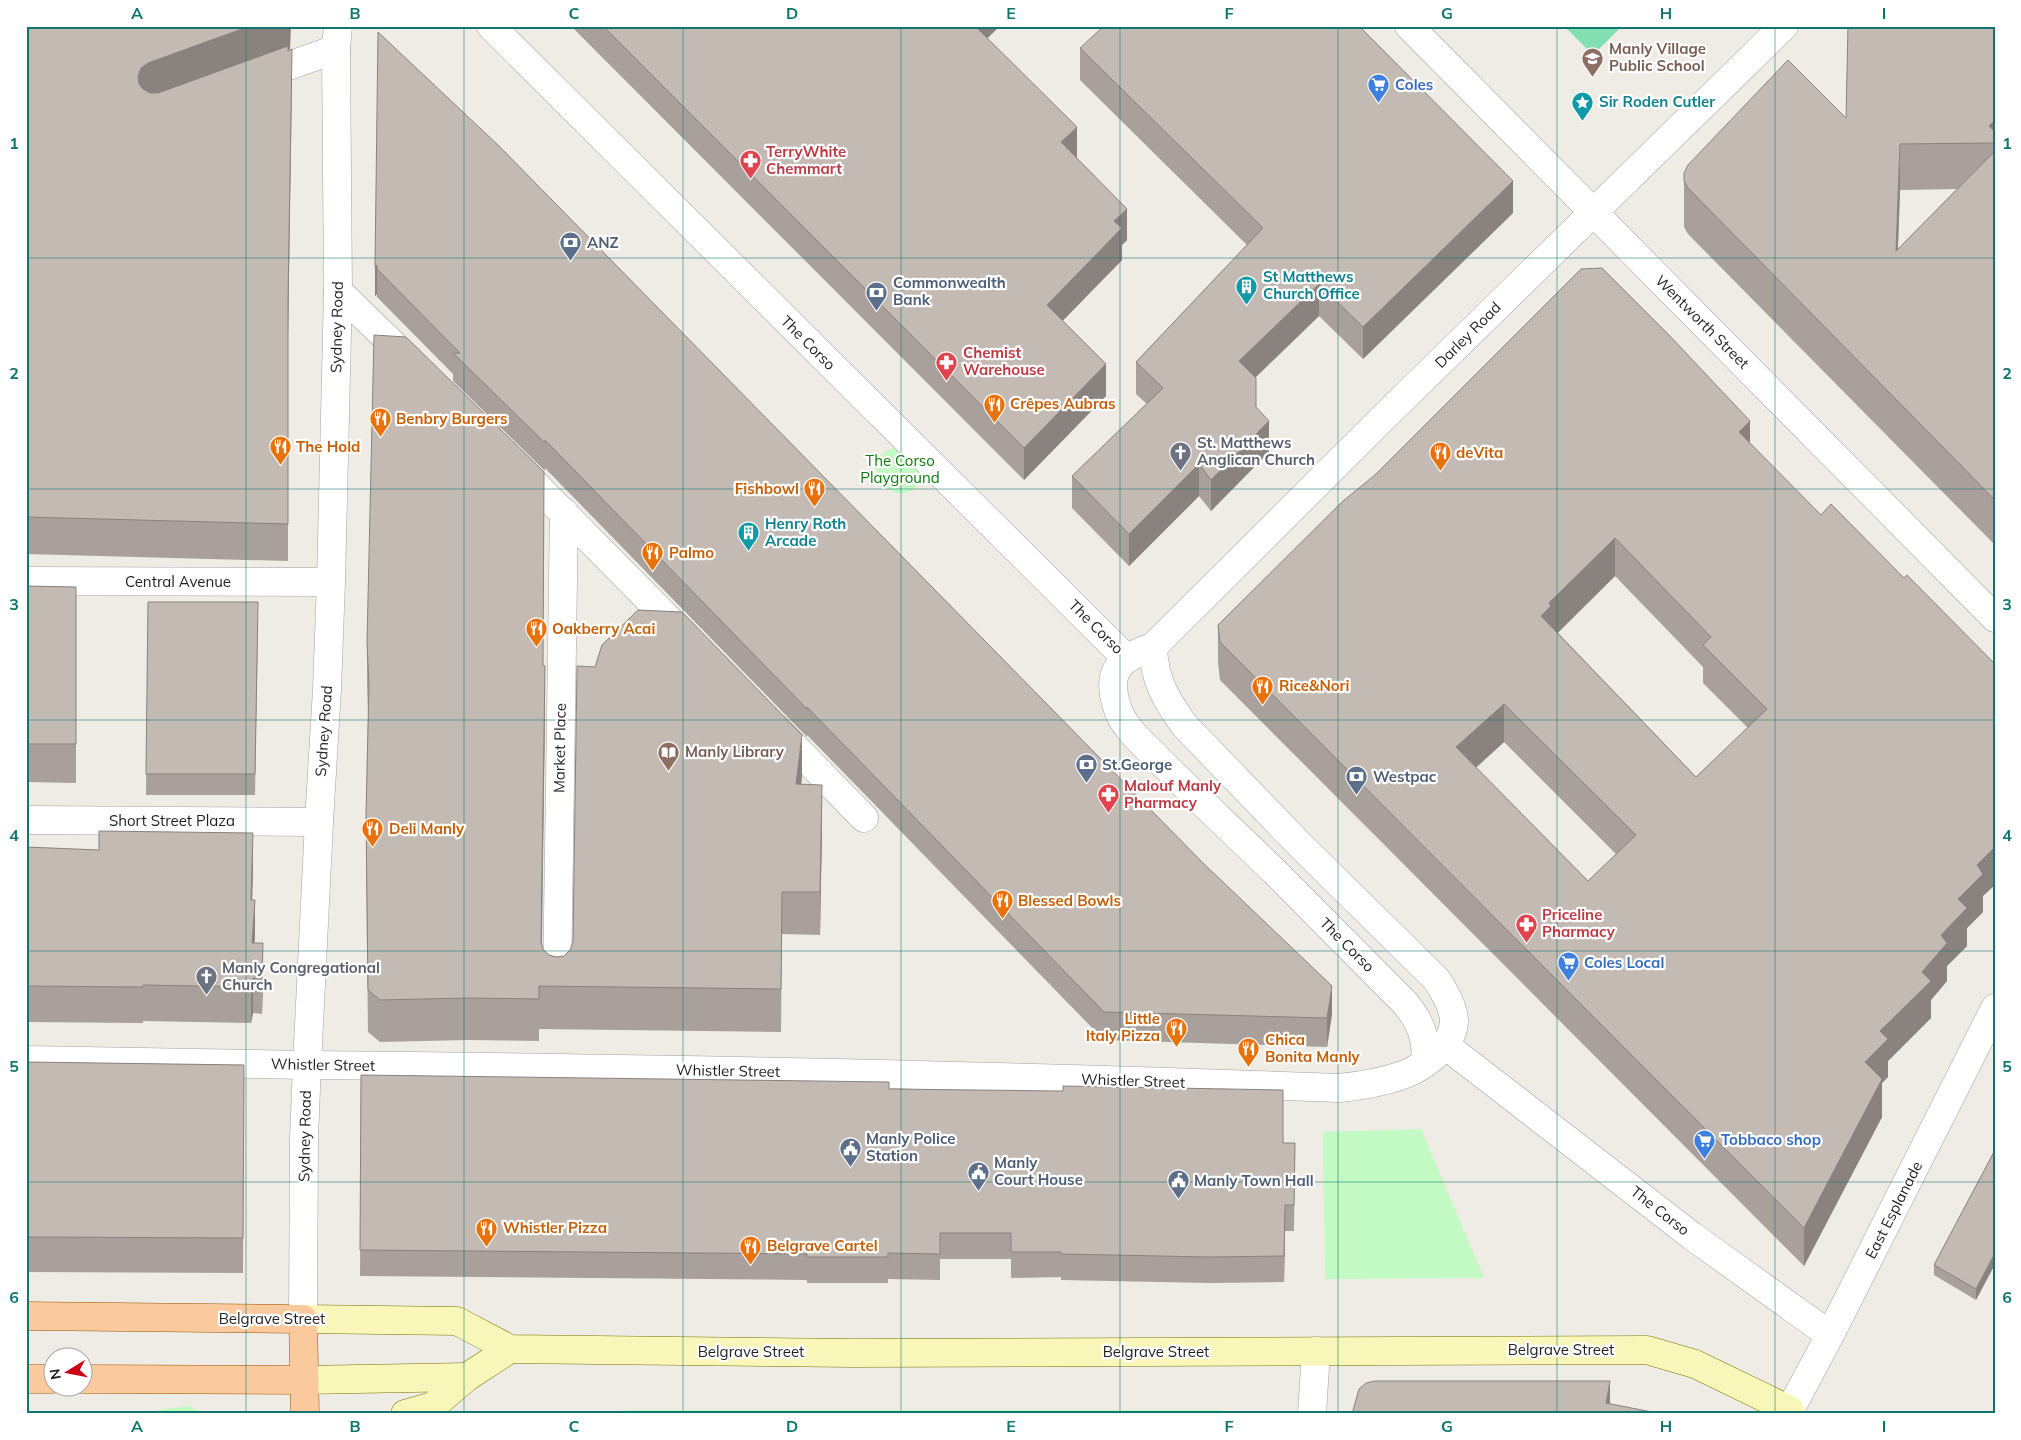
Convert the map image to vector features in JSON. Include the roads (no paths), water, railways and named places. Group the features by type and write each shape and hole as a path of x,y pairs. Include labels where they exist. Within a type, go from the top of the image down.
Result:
{"main road":[{"name":"Belgrave Street","path":"26,1316 457,1321 510,1349 754,1352 1647,1350 1695,1364 1789,1412"},
{"name":"Sydney Road","path":"303,1319 305,1414"},
{"path":"405,1414 433,1406 467,1377 510,1349"},
{"path":"92,1380 304,1380 467,1377"},
{"path":"26,1379 42,1379"}],"street":[{"name":"The Corso","path":"490,26 1126,658"},
{"name":"Wentworth Street","path":"1409,26 1995,618"},
{"name":"Darley Road","path":"1154,647 1549,254 1594,214 1784,26"},
{"name":"Sydney Road","path":"237,84 293,64 337,38"},
{"name":"Sydney Road","path":"303,1319 304,1138 331,582 338,291 337,38"},
{"path":"338,291 430,381"},
{"path":"500,450 564,512 705,656"},
{"name":"Market Place","path":"557,984 564,512"},
{"name":"Central Avenue","path":"26,581 331,582"},
{"name":"The Corso","path":"1154,647 1126,658 1120,663 1115,674 1114,683 1117,708 1128,727 1206,808 1276,873 1404,1002 1416,1016 1422,1032 1427,1049 1425,1063"},
{"path":"1154,647 1154,666 1160,685 1169,705 1185,726 1299,844 1437,980 1448,999 1454,1020 1451,1034 1445,1045 1425,1063"},
{"path":"759,711 864,818"},
{"name":"Short Street Plaza","path":"26,820 318,822"},
{"name":"East Esplanade","path":"1789,1412 1830,1335 1995,1008"},
{"name":"The Corso","path":"1445,1045 1692,1236 1782,1303 1830,1335"},
{"name":"Whistler Street","path":"26,1060 307,1066 798,1072 1339,1088 1360,1086 1404,1075 1425,1063"},
{"path":"1312,1414 1316,1351"}],"place":[{"name":"Manly Village Public School","path":"1593,77"},
{"name":"Coles","path":"1379,104"},
{"name":"Sir Roden Cutler","path":"1583,121"},
{"name":"TerryWhite Chemmart","path":"750,180"},
{"name":"ANZ","path":"571,262"},
{"name":"St Matthews Church Office","path":"1247,305"},
{"name":"Commonwealth Bank","path":"877,311"},
{"name":"Chemist Warehouse","path":"947,381"},
{"name":"Crêpes Aubras","path":"994,423"},
{"name":"Benbry Burgers","path":"380,438"},
{"name":"The Hold","path":"280,466"},
{"name":"St. Matthews Anglican Church","path":"1181,471"},
{"name":"deVita","path":"1440,472"},
{"name":"Fishbowl","path":"815,508"},
{"name":"Henry Roth Arcade","path":"749,552"},
{"name":"Palmo","path":"653,572"},
{"name":"Oakberry Acai","path":"536,648"},
{"name":"Rice&Nori","path":"1263,705"},
{"name":"Manly Library","path":"669,771"},
{"name":"St.George","path":"1086,784"},
{"name":"Westpac","path":"1357,796"},
{"name":"Malouf Manly Pharmacy","path":"1108,814"},
{"name":"Deli Manly","path":"373,848"},
{"name":"Blessed Bowls","path":"1002,920"},
{"name":"Priceline Pharmacy","path":"1526,943"},
{"name":"Coles Local","path":"1568,982"},
{"name":"Manly Congregational Church","path":"206,996"},
{"name":"Little Italy Pizza","path":"1176,1047"},
{"name":"Chica Bonita Manly","path":"1249,1068"},
{"name":"Tobbaco shop","path":"1705,1159"},
{"name":"Manly Police Station","path":"850,1167"},
{"name":"Manly Court House","path":"978,1191"},
{"name":"Manly Town Hall","path":"1178,1200"},
{"name":"Whistler Pizza","path":"487,1247"},
{"name":"Belgrave Cartel","path":"751,1265"}],"park label":[{"name":"The Corso Playground","path":"900,470"}]}
